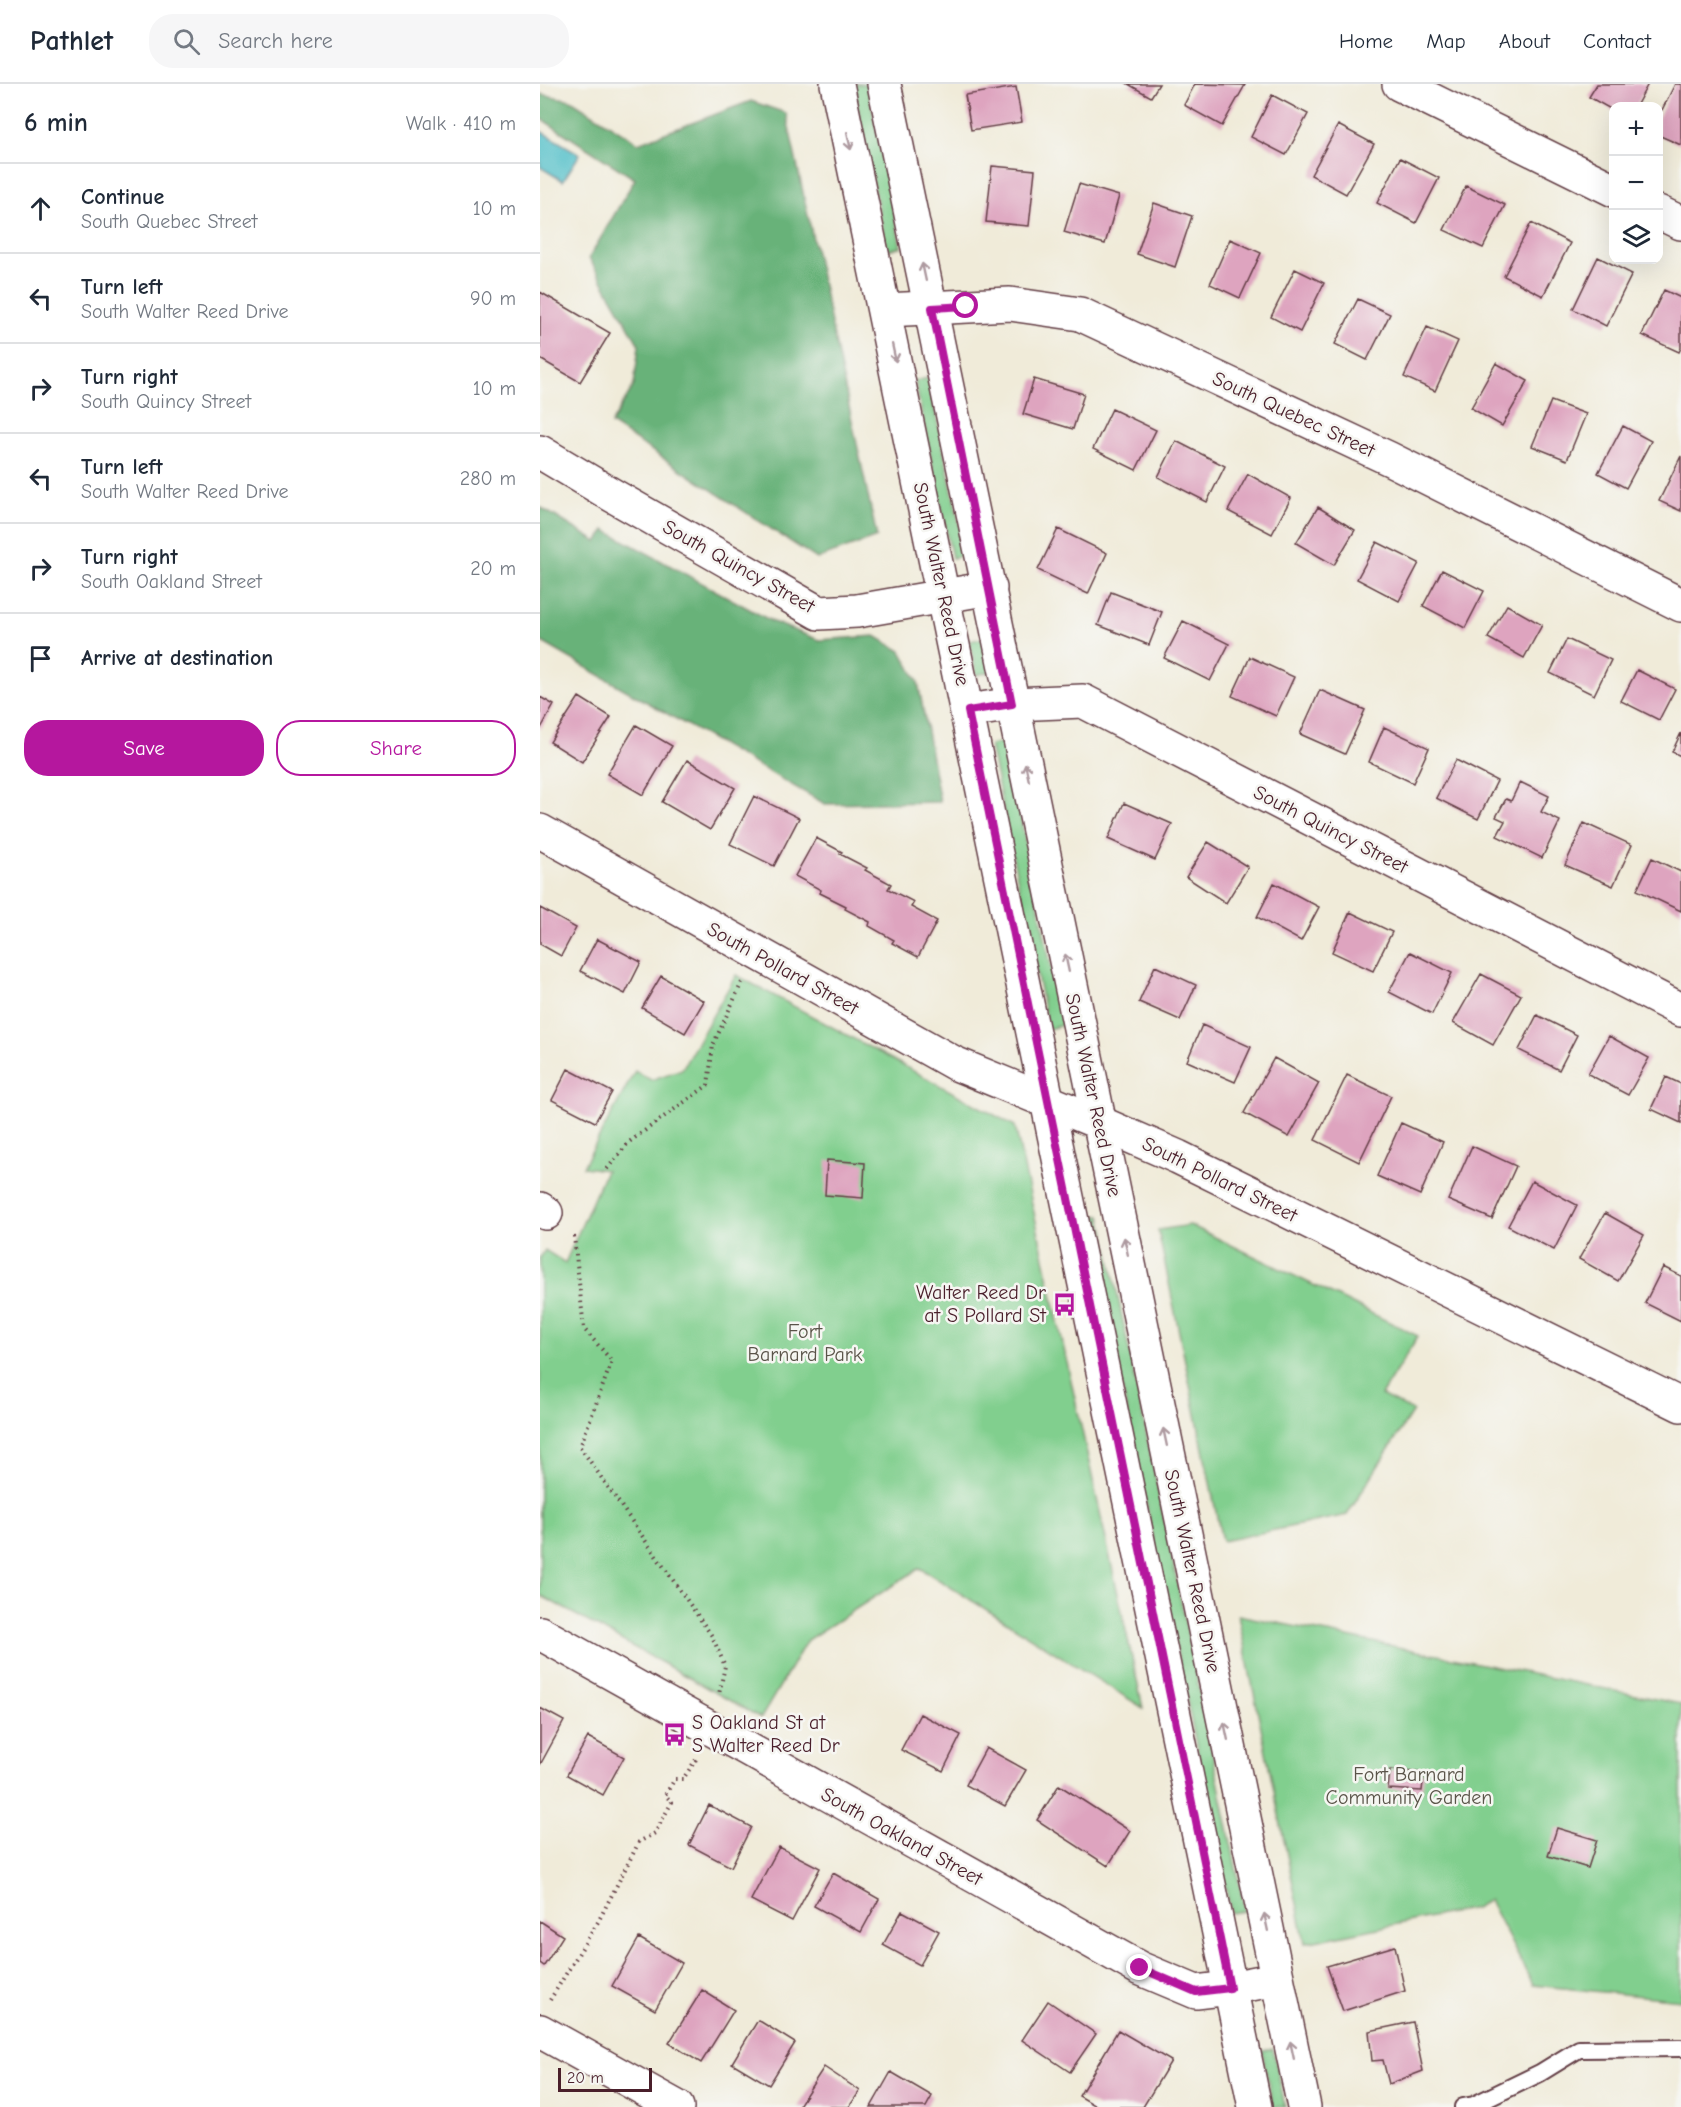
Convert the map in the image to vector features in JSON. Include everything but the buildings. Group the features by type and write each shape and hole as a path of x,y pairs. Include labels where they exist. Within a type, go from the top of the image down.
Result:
{"street":[{"name":"South Walter Reed Drive","path":"837,84 1255,2107"},
{"name":"South Walter Reed Drive","path":"884,84 1304,2107"},
{"path":"1399,84 1609,188"},
{"path":"1663,214 1681,223"},
{"name":"South Quebec Street","path":"885,310 1010,304 1080,314 1390,459 1681,605"},
{"name":"South Quincy Street","path":"540,452 819,612 857,611 990,588"},
{"name":"South Quincy Street","path":"968,711 1012,704 1083,701 1681,1010"},
{"name":"South Pollard Street","path":"540,831 954,1063 1178,1157 1681,1405"},
{"name":"South Oakland Street","path":"540,1633 1140,1968 1196,1992 1277,1979"},
{"path":"545,2016 677,2107"}],"lane":[{"path":"1463,2107 1474,2105 1540,2073 1579,2049 1681,2048"}],"path":[{"path":"607,1169 629,1142 708,1084 713,1045 743,978"},
{"path":"574,1236 584,1329 612,1361 580,1447 712,1636 725,1666 719,1694"},
{"path":"545,2016 598,1922 639,1842 655,1833 667,1812 672,1802 665,1795 675,1779 683,1779 697,1758"}],"green space":[{"path":"853,84 867,84 901,247 887,250"},
{"path":"540,94 571,100 638,143 751,101 786,113 877,537 817,559 611,424 634,385 639,345 589,258 635,179 540,118"},
{"path":"928,378 966,555 952,558 915,381"},
{"path":"540,507 597,542 605,530 773,622 819,640 875,636 901,651 918,682 940,802 825,804 540,641"},
{"path":"984,638 990,672 976,675 970,641"},
{"path":"1005,742 1063,1025 1048,1029 990,745"},
{"name":"Fort Barnard Park","path":"736,975 1015,1126 1143,1708 920,1568 807,1640 761,1718 540,1595 540,1258 545,1250 565,1263 606,1170 583,1167 635,1071 651,1080 682,1069"},
{"path":"1101,1215 1245,1911 1231,1913 1087,1218"},
{"path":"1190,1225 1418,1336 1381,1395 1413,1411 1347,1515 1222,1541 1158,1230"},
{"name":"Fort Barnard Community Garden","path":"1238,1615 1681,1704 1681,2000 1533,1985 1489,1900 1475,1908 1305,1943"},
{"path":"1273,2049 1285,2107 1273,2107 1262,2051"}],"water":[{"path":"540,131 580,154 563,181 540,167"}],"place":[{"name":"Walter Reed Dr at S Pollard St","path":"1064,1304"},
{"name":"S Oakland St at S Walter Reed Dr","path":"674,1734"}],"route":[{"path":"966,306 932,308 1012,704 968,711 1230,1988 1196,1992 1140,1968"}]}
